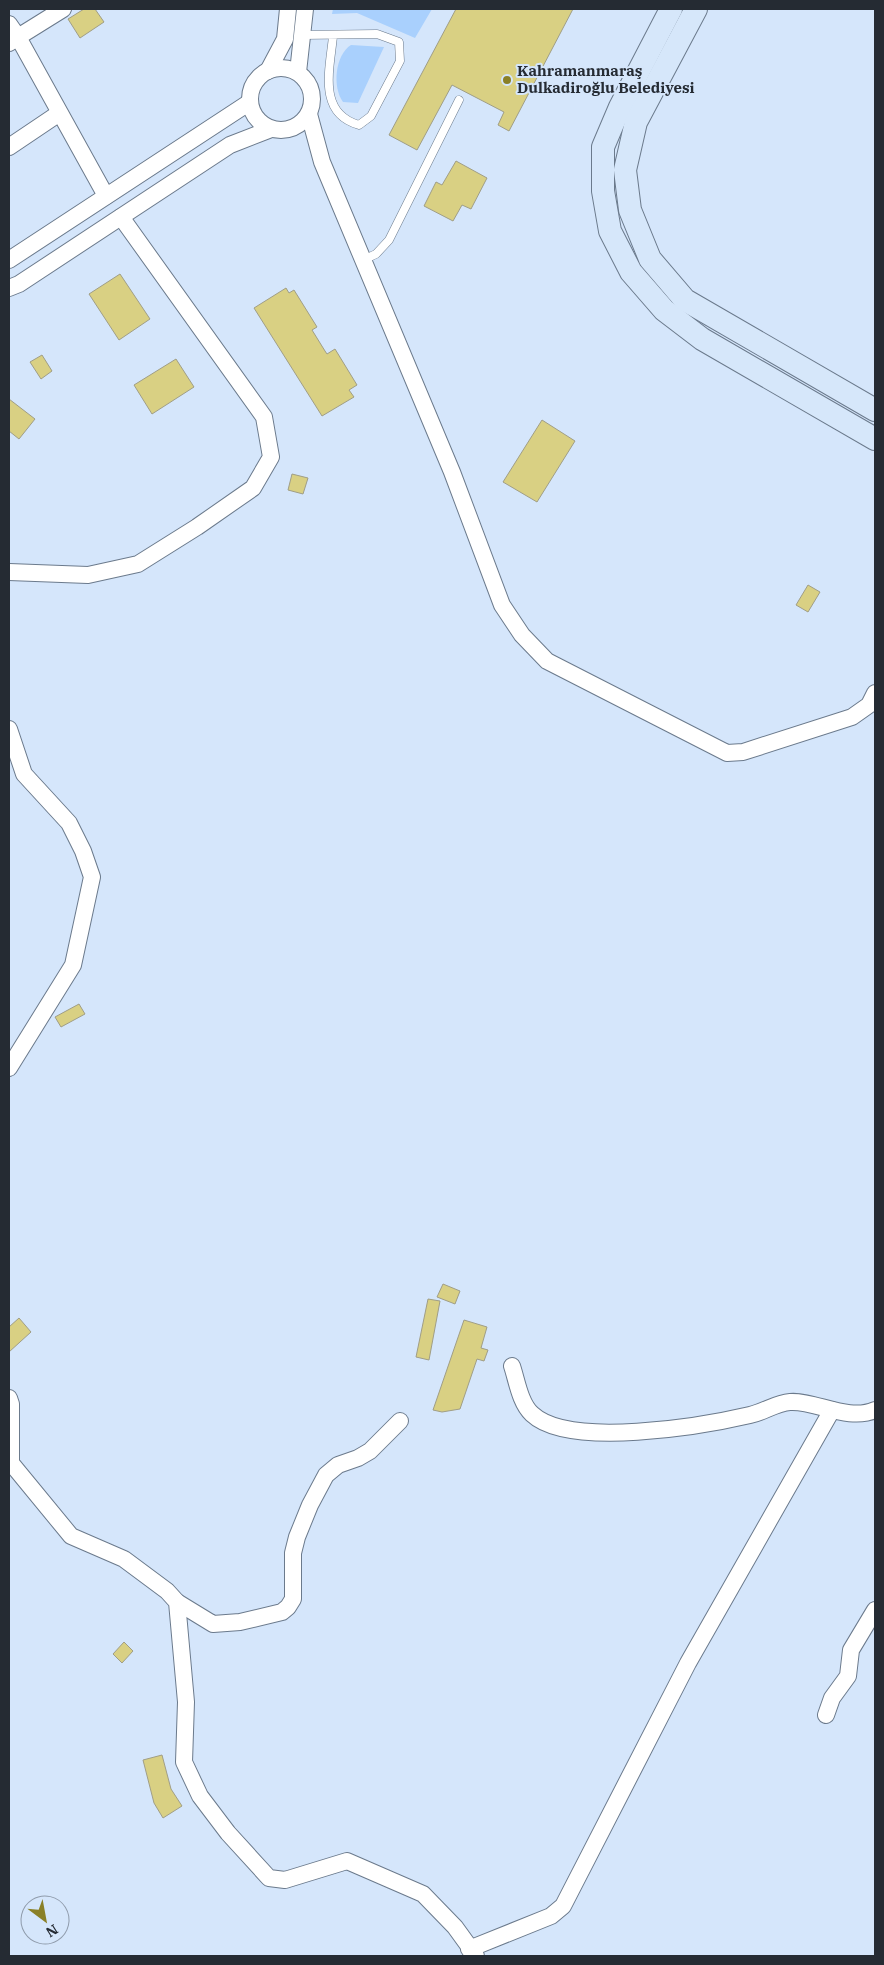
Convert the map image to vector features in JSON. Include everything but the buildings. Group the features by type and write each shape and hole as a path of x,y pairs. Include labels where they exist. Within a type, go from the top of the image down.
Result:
{"street":[{"path":"63,9 12,35 106,196"},
{"path":"268,70 285,39 288,9"},
{"path":"298,72 305,9"},
{"path":"671,9 620,107 603,147 603,192 610,231 631,272 664,310 702,338 875,439"},
{"path":"696,9 636,122 624,170 630,210 650,258 685,300 875,410"},
{"path":"322,162 303,138 276,130 257,119 250,102 252,87 261,74 268,70 289,68 305,78 313,96 309,114 322,162 452,472 502,605 522,635 547,661 727,753 743,752 852,718 868,705 875,693"},
{"path":"9,260 250,102"},
{"path":"9,146 58,114"},
{"path":"9,288 19,284 230,145 276,130 297,126 309,114"},
{"path":"9,572 88,575 138,564 197,527 253,488 271,457 264,417 121,217"},
{"path":"9,729 24,774 69,823 83,851 92,877 73,965 9,1068"},
{"path":"512,1366 524,1404 532,1414 550,1425 576,1431 665,1431 751,1415 790,1402 854,1414 875,1410"},
{"path":"9,1398 11,1404 10,1463 71,1536 124,1559 167,1591 177,1602 213,1624 240,1622 282,1612 288,1607 293,1600 293,1553 297,1537 310,1505 326,1475 338,1465 358,1458 370,1451 400,1421"},
{"path":"177,1602 186,1702 184,1762 200,1796 228,1833 269,1878 285,1880 347,1861 423,1894 456,1927 473,1953 551,1916 563,1906 688,1663 832,1410"},
{"path":"826,1715 832,1698 848,1676 851,1650 875,1610"}],"lane":[{"path":"302,36 377,34 398,42 400,61 371,116 359,125 347,121 335,111 328,85 333,36"},
{"path":"363,260 376,254 389,240 459,100"}],"shaded area":[{"path":"333,9 432,9 415,38 357,13 332,14"},
{"path":"351,45 384,47 358,103 343,102 336,80 341,56"}],"place":[{"name":"Kahramanmaraş Dulkadiroğlu Belediyesi","path":"507,80"}]}
